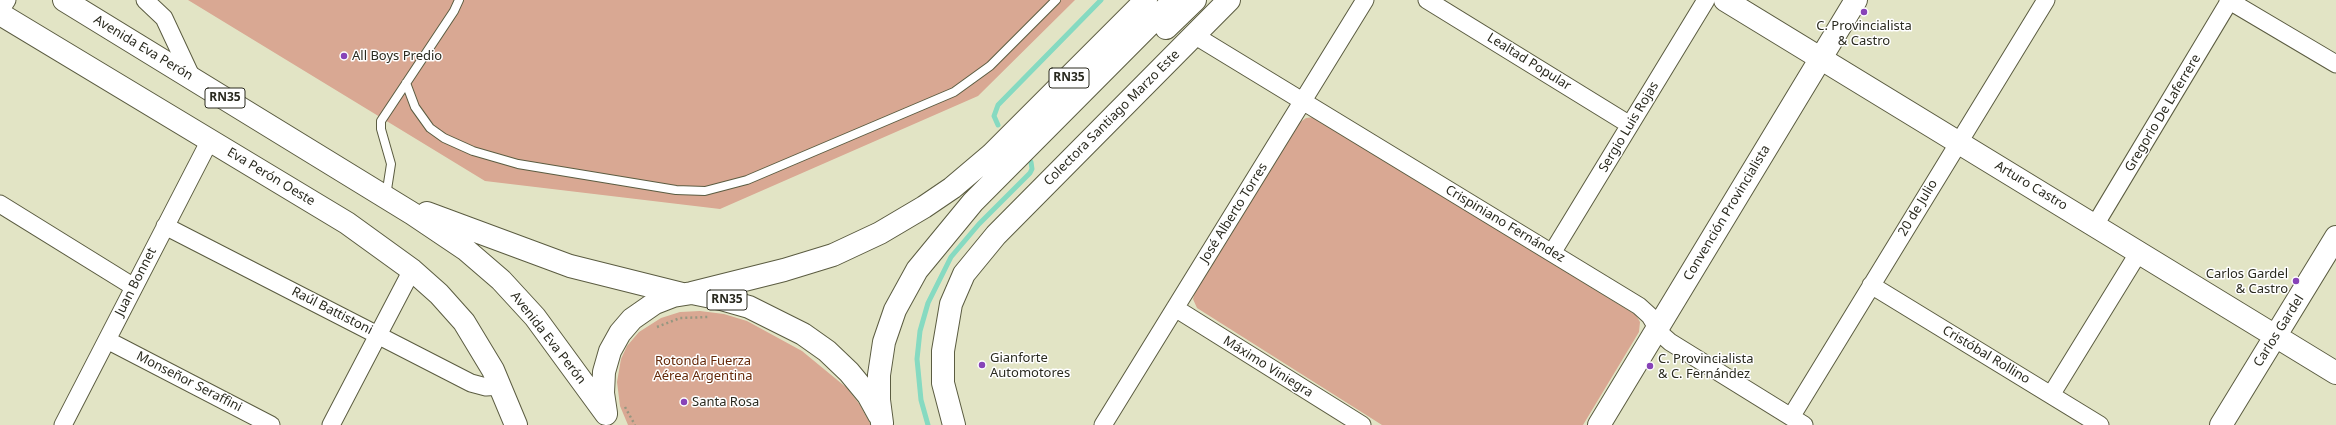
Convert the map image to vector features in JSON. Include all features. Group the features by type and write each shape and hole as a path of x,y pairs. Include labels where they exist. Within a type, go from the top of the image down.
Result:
{"main road":[{"name":"Avenida Eva Perón","path":"64,0 386,197 465,249 501,280 555,342 609,422"},
{"name":"RN35","path":"609,422 603,393 604,372 614,342 625,326 643,310 664,299 784,270 832,254 880,233 924,207 952,188 991,155 1146,0"},
{"name":"RN35","path":"883,424 879,400 881,358 889,326 907,287 923,262 954,223 1034,140 1174,0"},
{"path":"1034,140 1115,79 1195,0"},
{"name":"Colectora Santiago Marzo Este","path":"954,425 943,383 942,351 947,320 957,289 964,274 996,235 1229,0"},
{"name":"Arturo Castro","path":"1725,0 2336,373"},
{"name":"Convención Provincialista","path":"1599,425 1856,0"},
{"name":"Eva Perón Oeste","path":"0,12 362,232 412,270 439,294 464,322 484,353 501,386 516,425"},
{"name":"Avenida Eva Perón","path":"386,197 563,264 688,294"},
{"name":"Carlos Gardel","path":"2221,425 2336,237"},
{"name":"RN35","path":"688,294 721,298 749,307 790,327 815,343 859,382 872,402 883,424"}],"street":[{"path":"0,12 7,0"},
{"path":"145,0 164,18 192,78"},
{"name":"José Alberto Torres","path":"1103,425 1365,0"},
{"name":"Lealtad Popular","path":"1427,0 1630,125"},
{"name":"Sergio Luis Rojas","path":"1552,253 1706,0"},
{"name":"20 de Julio","path":"1798,421 1871,285 2046,0"},
{"path":"2229,0 2336,64"},
{"name":"Gregorio De Laferrere","path":"2095,225 2229,0"},
{"name":"Crispiniano Fernández","path":"1194,35 1643,309 1657,329 1670,342 1798,421"},
{"name":"Juan Bonnet","path":"63,425 210,140"},
{"path":"0,204 134,287"},
{"name":"Raúl Battistoni","path":"165,226 471,383 486,387 501,386"},
{"path":"2051,395 2139,252"},
{"path":"331,425 412,270"},
{"name":"Cristóbal Rollino","path":"1871,285 2100,425"},
{"name":"Máximo Viniegra","path":"1175,308 1362,425"},
{"name":"Monseñor Seraffini","path":"107,340 272,425"}],"lane":[{"path":"386,197 391,169 390,158 380,129 382,118 454,11 459,0"},
{"path":"406,83 415,107 427,125 444,138 473,152 518,164 676,190 705,191 747,180 954,92 990,66 1056,0"}],"path":[{"path":"652,329 680,318 711,318"},
{"path":"624,401 635,425"}],"green space":[{"path":"188,0 1075,0 978,96 720,209 485,181"},
{"path":"1314,117 1636,315 1640,322 1639,332 1583,425 1382,425 1197,308 1193,299 1196,289 1299,123 1306,118"},
{"name":"Rotonda Fuerza Aérea Argentina","path":"700,311 724,314 747,321 802,351 847,388 860,405 871,425 628,425 620,406 617,382 621,359 627,346 639,332 661,318 680,312"}],"waterway":[{"path":"998,125 994,116 998,105 1101,0"},
{"path":"928,425 921,400 917,359 920,331 928,303 951,257 979,224 1030,173 1032,169 1031,162"}],"place":[{"name":"C. Provincialista & Castro","path":"1864,12"},
{"name":"All Boys Predio","path":"344,56"},
{"name":"Carlos Gardel & Castro","path":"2296,281"},
{"name":"Gianforte Automotores","path":"982,365"},
{"name":"C. Provincialista & C. Fernández","path":"1650,366"},
{"name":"Santa Rosa","path":"684,402"}]}
